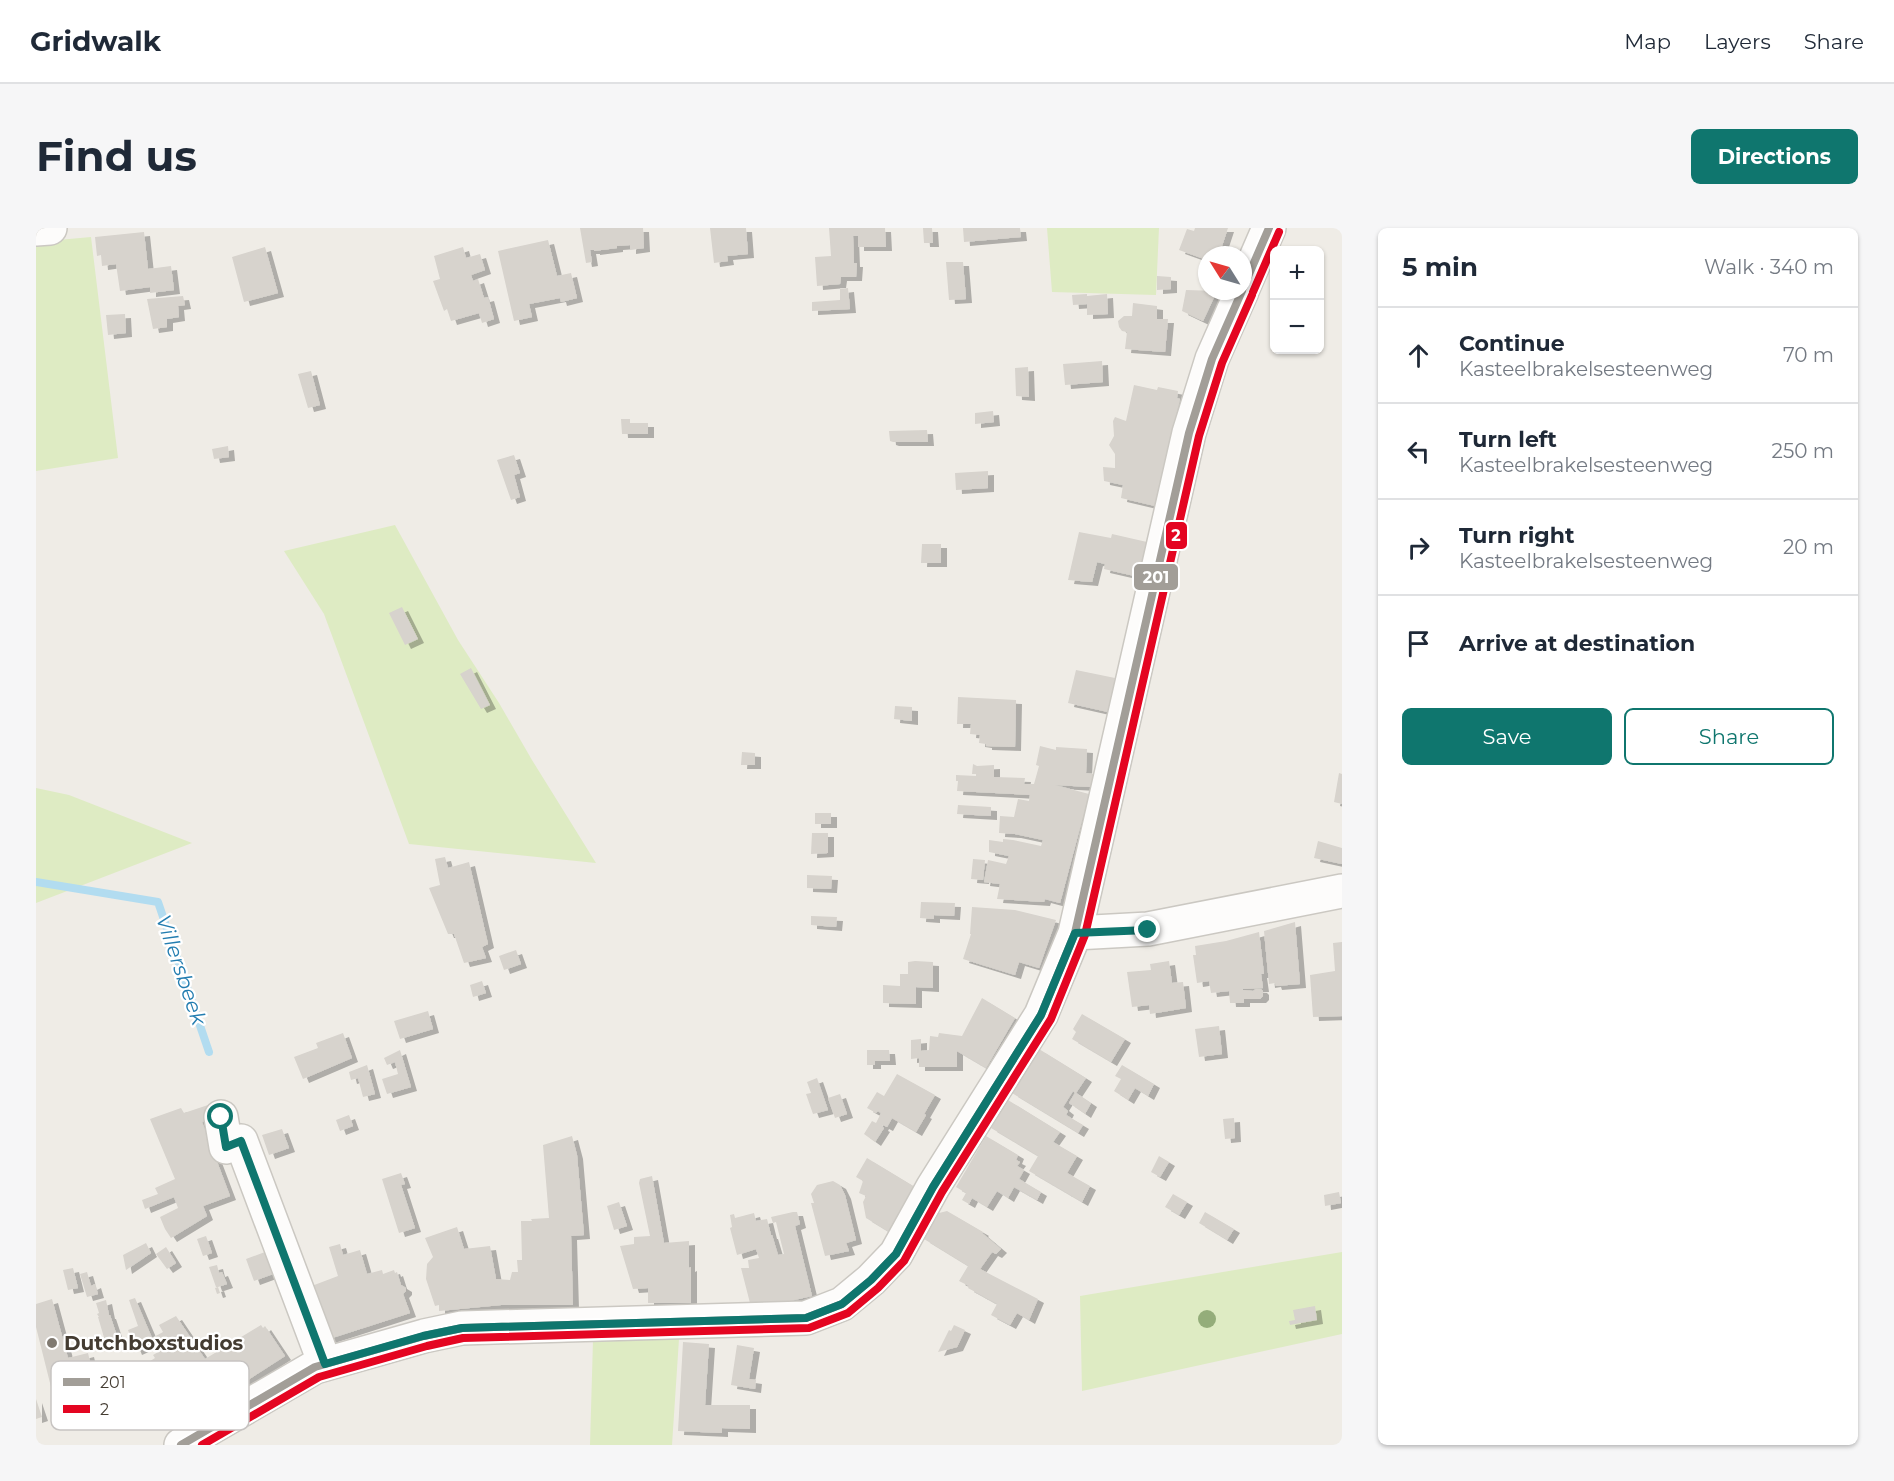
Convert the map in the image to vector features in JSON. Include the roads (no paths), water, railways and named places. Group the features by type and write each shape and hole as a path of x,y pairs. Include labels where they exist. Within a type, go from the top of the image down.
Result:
{"street":[{"path":"36,230 50,228"},
{"path":"1252,267 1269,228"},
{"path":"249,1405 315,1367 423,1336 462,1328 806,1318 842,1304 871,1280 896,1254 933,1187 1041,1015 1075,933 1189,433 1212,359 1238,300"},
{"path":"1075,933 1148,930 1342,891"},
{"path":"221,1117 226,1147 241,1141 325,1364"},
{"path":"181,1445 207,1430"}],"waterway":[{"name":"Villersbeek","path":"36,882 158,902 209,1052"}],"place":[{"name":"Dutchboxstudios","path":"52,1343"}]}
